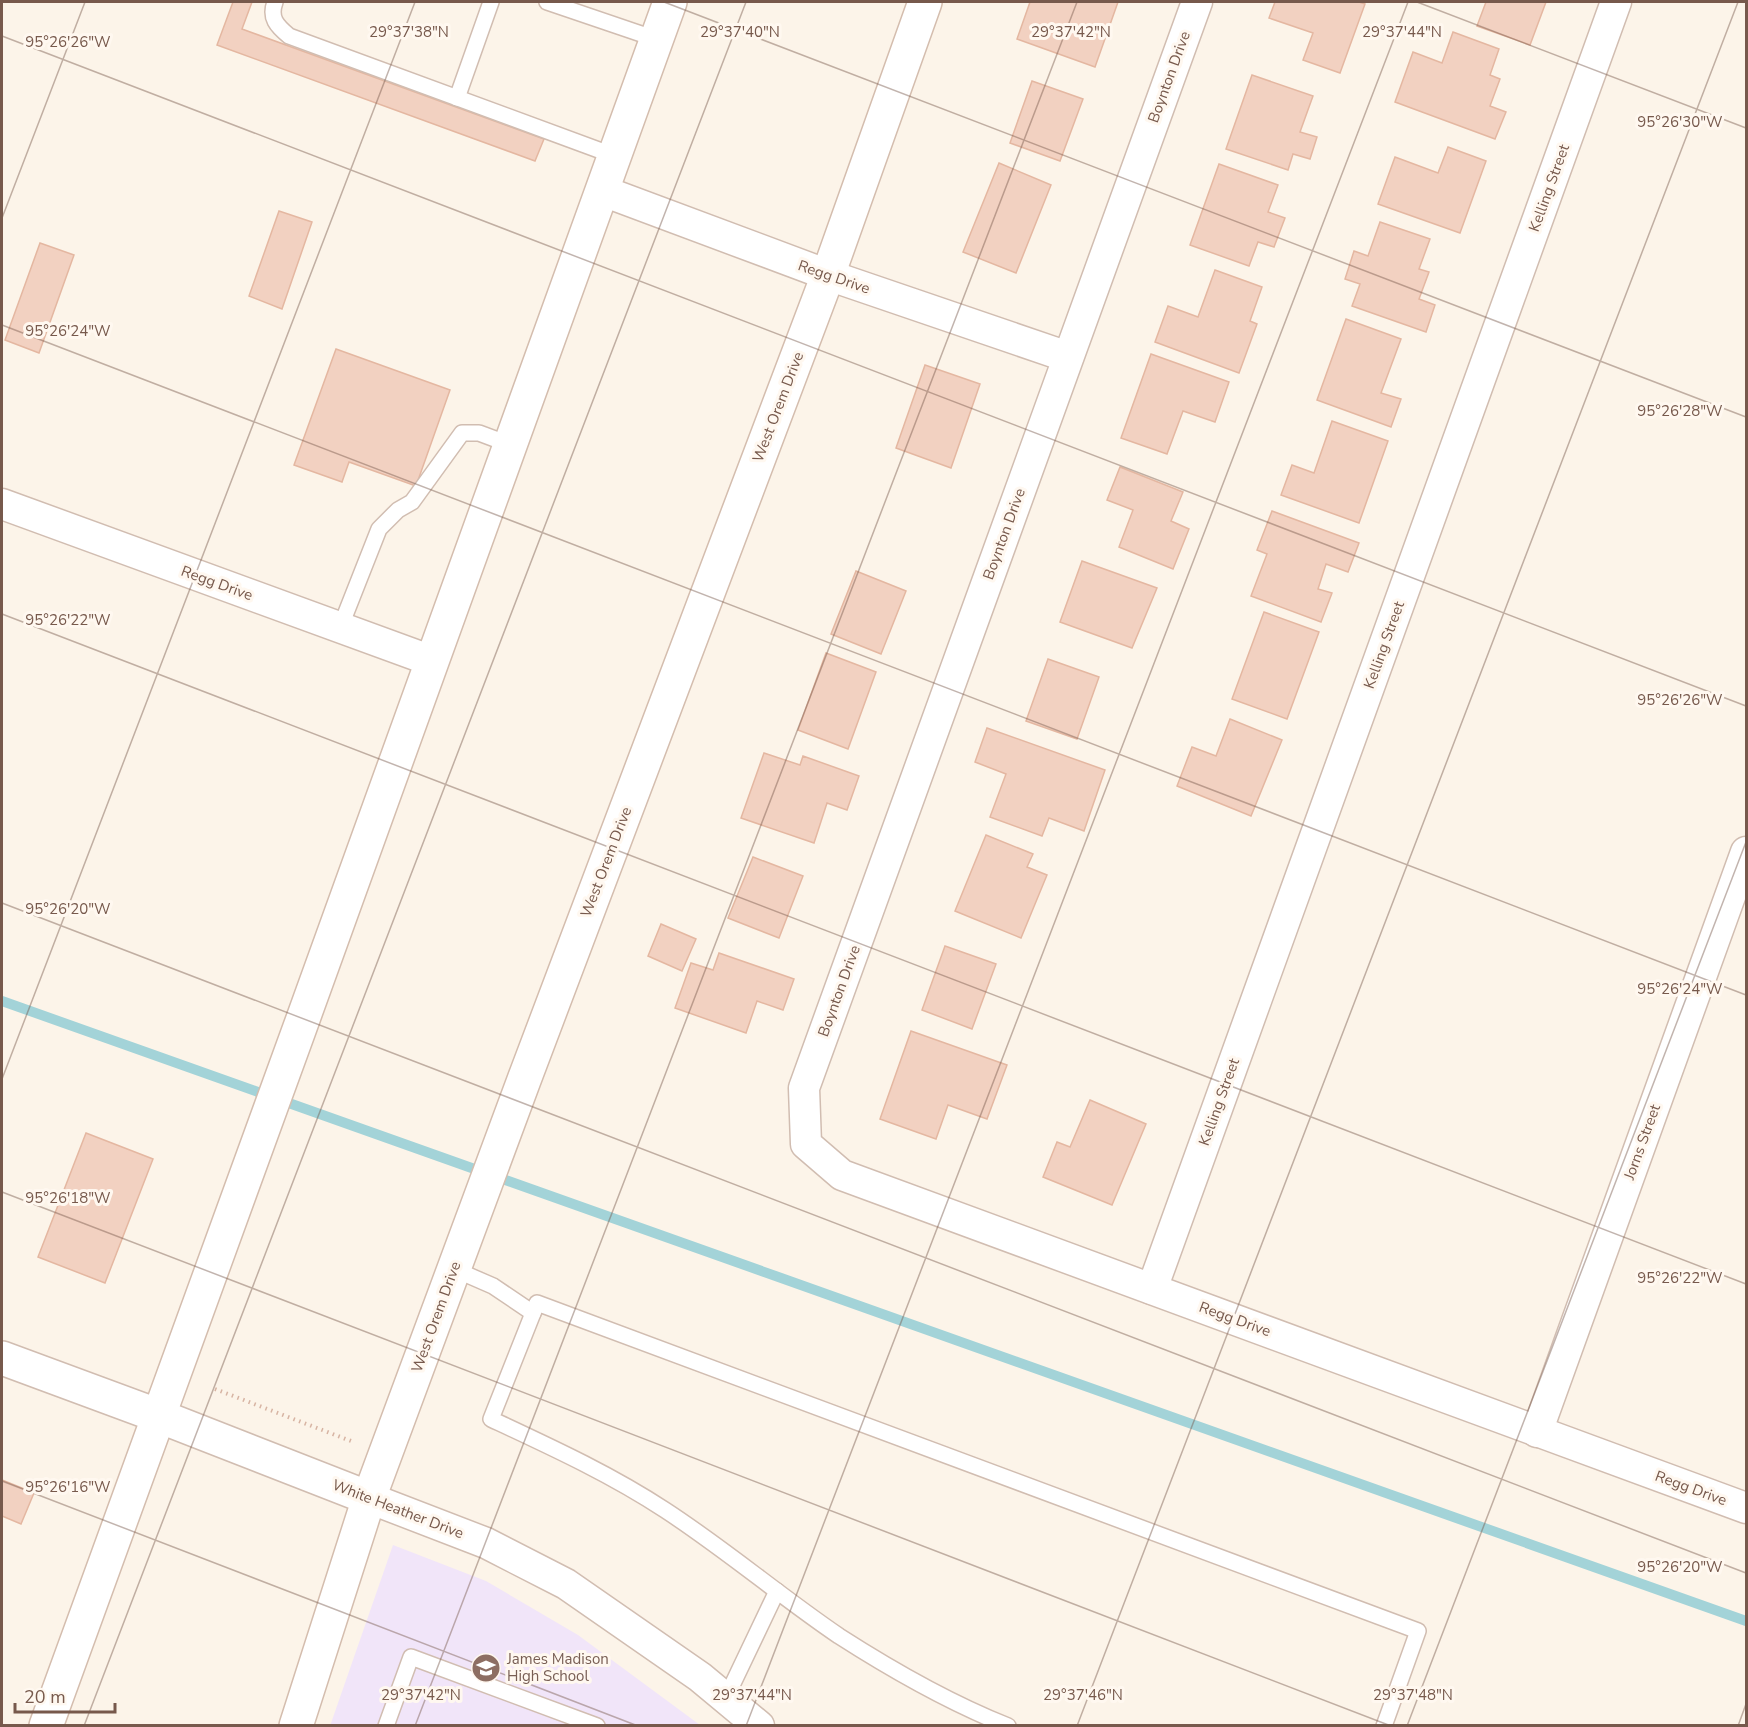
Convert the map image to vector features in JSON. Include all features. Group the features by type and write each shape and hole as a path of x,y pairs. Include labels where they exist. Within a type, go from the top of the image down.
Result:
{"main road":[{"path":"46,1725 670,2"},
{"name":"West Orem Drive","path":"296,1725 369,1498 828,275 925,2"},
{"name":"White Heather Drive","path":"2,1358 369,1498"}],"street":[{"name":"Boynton Drive","path":"812,1066 1197,2"},
{"name":"Kelling Street","path":"1152,1288 1616,2"},
{"name":"Regg Drive","path":"603,191 828,275 1068,357"},
{"name":"Regg Drive","path":"2,504 432,662"},
{"name":"Jorns Street","path":"1537,1432 1746,852"},
{"name":"Regg Drive","path":"812,1066 804,1088 806,1144 842,1175 1746,1508"},
{"name":"White Heather Drive","path":"369,1498 486,1543 566,1584 700,1677 753,1724"}],"lane":[{"path":"274,2 272,16 276,26 289,36 615,156"},
{"path":"458,98 491,2"},
{"path":"547,2 656,39"},
{"path":"340,628 379,529 398,510 412,502 462,433 479,433 511,445"},
{"path":"459,1255 493,1286 533,1313"},
{"path":"1008,1725 982,1716 909,1678 839,1636 665,1510 574,1458 491,1419 537,1303 1418,1631 1384,1725"},
{"path":"726,1698 777,1591"},
{"path":"386,1725 411,1656 597,1725"}],"path":[{"path":"215,1389 351,1441"}],"shaded area":[{"name":"James Madison High School","path":"393,1545 486,1581 578,1635 700,1725 330,1726"}],"building":[{"path":"233,2 252,2 242,29 544,139 535,161 217,45"},
{"path":"1030,2 1118,2 1095,67 1017,39"},
{"path":"1275,2 1359,2 1365,4 1340,73 1303,60 1313,33 1269,18"},
{"path":"1486,2 1546,2 1530,45 1477,26"},
{"path":"1453,32 1499,49 1490,75 1500,79 1490,106 1506,112 1495,139 1395,102 1413,52 1442,63"},
{"path":"1252,75 1313,96 1300,132 1317,137 1310,159 1293,154 1288,170 1226,149"},
{"path":"1032,81 1083,99 1060,161 1010,143"},
{"path":"1448,147 1486,161 1460,233 1378,204 1395,157 1438,173"},
{"path":"999,163 1051,185 1016,273 963,252"},
{"path":"1219,164 1278,185 1268,212 1285,218 1274,247 1258,242 1249,266 1190,245"},
{"path":"279,211 312,222 282,309 249,296"},
{"path":"1380,222 1430,239 1419,269 1429,272 1419,299 1435,305 1426,332 1352,306 1360,284 1345,279 1354,251 1368,256"},
{"path":"40,243 74,255 39,353 5,340"},
{"path":"1215,270 1262,287 1250,321 1257,324 1239,373 1155,342 1168,306 1198,317"},
{"path":"1346,319 1401,339 1381,393 1401,399 1391,427 1317,400"},
{"path":"336,349 450,390 416,486 349,462 342,482 294,465"},
{"path":"1151,354 1229,382 1215,422 1183,411 1167,454 1121,438"},
{"path":"925,365 980,384 951,468 896,448"},
{"path":"1332,421 1388,441 1359,523 1281,495 1292,465 1314,473"},
{"path":"1120,467 1183,492 1171,521 1189,529 1173,569 1119,547 1133,510 1107,500"},
{"path":"1272,511 1359,543 1348,572 1326,564 1318,589 1332,593 1321,622 1251,596 1267,554 1257,550"},
{"path":"1082,561 1157,588 1132,648 1060,622"},
{"path":"856,571 906,591 881,654 831,634"},
{"path":"1264,612 1319,632 1287,719 1232,699"},
{"path":"826,653 876,672 848,749 798,730"},
{"path":"1048,659 1099,677 1077,739 1026,721"},
{"path":"1230,719 1282,740 1251,816 1177,786 1192,747 1216,756"},
{"path":"987,728 1105,770 1084,831 1049,818 1042,836 990,817 1006,774 975,762"},
{"path":"764,753 800,765 803,756 859,776 847,810 827,803 814,843 741,818"},
{"path":"986,835 1033,854 1027,867 1047,875 1021,938 955,911"},
{"path":"753,857 803,876 779,938 728,918"},
{"path":"661,924 696,939 682,971 648,956"},
{"path":"945,946 996,964 972,1029 922,1010"},
{"path":"719,953 794,979 783,1010 757,1001 746,1033 675,1008 691,963 713,970"},
{"path":"911,1031 1007,1065 987,1119 948,1105 936,1139 880,1119"},
{"path":"1090,1100 1146,1124 1112,1205 1043,1177 1057,1142 1070,1147"},
{"path":"86,1133 153,1159 105,1283 38,1257"},
{"path":"2,1480 34,1493 21,1524 2,1516"}],"waterway":[{"path":"2,1001 1746,1621"}],"place":[{"name":"James Madison High School","path":"486,1668"}]}
